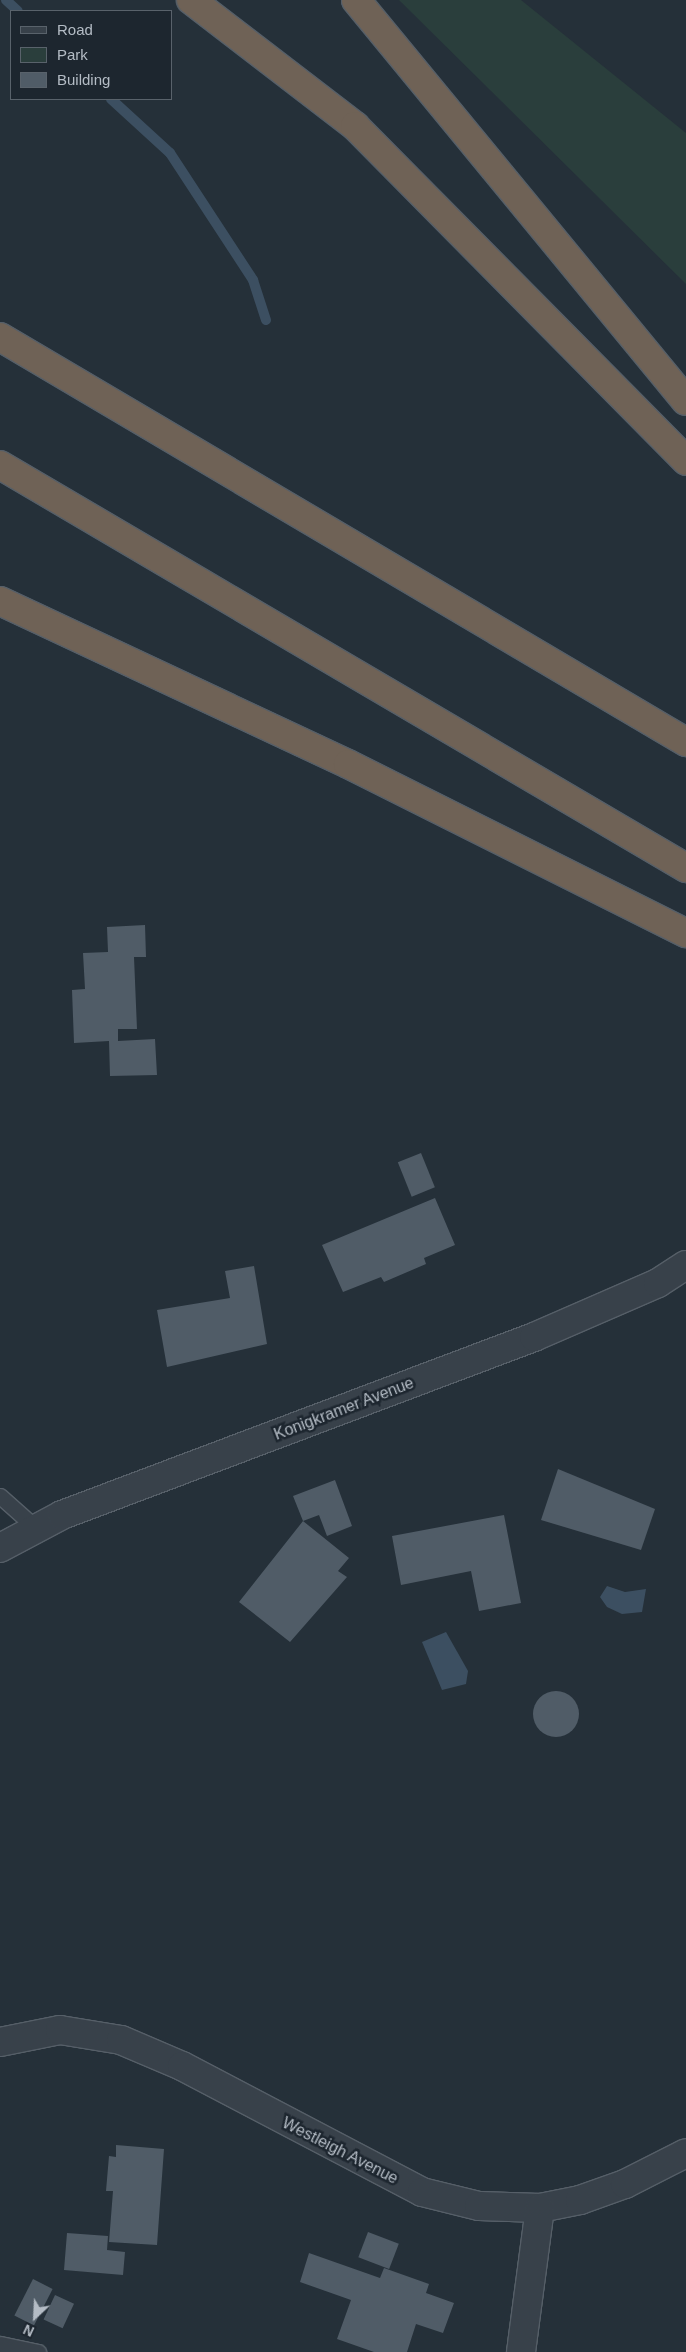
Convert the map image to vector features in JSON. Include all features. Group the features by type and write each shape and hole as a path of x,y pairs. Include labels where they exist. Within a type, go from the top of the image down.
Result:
{"highway":[{"path":"191,0 355,126 686,461"},
{"path":"356,0 686,401"},
{"path":"0,337 686,742"},
{"path":"0,464 686,868"},
{"path":"0,601 348,764 686,933"},
{"path":"0,605 30,616"}],"street":[{"name":"Konigkramer Avenue","path":"0,1548 62,1515 534,1337 658,1283 686,1265"},
{"name":"Westleigh Avenue","path":"0,2042 60,2030 121,2040 182,2066 422,2192 479,2206 540,2208 625,2184 686,2153"},
{"path":"521,2352 540,2208"}],"lane":[{"path":"0,1496 37,1528"},
{"path":"0,2344 38,2352"}],"green space":[{"path":"399,0 521,0 686,133 686,284"}],"water":[{"path":"607,1586 625,1592 646,1589 642,1612 622,1614 607,1607 600,1597"},
{"path":"446,1632 468,1671 466,1684 442,1690 422,1642"}],"building":[{"path":"145,925 146,957 134,957 137,1029 118,1029 118,1041 155,1039 157,1075 110,1076 109,1041 74,1043 72,990 85,989 83,953 108,952 107,927"},
{"path":"421,1153 435,1187 412,1197 398,1162"},
{"path":"435,1198 455,1245 424,1258 426,1264 384,1282 381,1277 343,1292 322,1245"},
{"path":"254,1266 267,1344 167,1367 157,1310 230,1298 225,1271"},
{"path":"558,1469 655,1509 641,1550 541,1520"},
{"path":"335,1480 352,1526 327,1536 319,1515 303,1521 293,1496"},
{"path":"504,1515 521,1603 479,1611 471,1571 401,1585 392,1536"},
{"path":"303,1521 349,1558 338,1571 347,1577 290,1642 239,1602"},
{"path":"552,1691 560,1691 569,1695 575,1701 579,1714 575,1727 569,1733 560,1737 552,1737 543,1733 537,1727 533,1718 533,1710 537,1701 543,1695"},
{"path":"116,2145 164,2149 157,2245 109,2242 113,2191 106,2191 109,2156 116,2157"},
{"path":"368,2232 399,2244 389,2269 358,2257"},
{"path":"67,2233 108,2236 107,2250 125,2252 123,2275 64,2270"},
{"path":"309,2253 380,2278 384,2268 429,2284 426,2293 454,2303 443,2333 416,2324 407,2352 374,2352 337,2339 351,2300 300,2282"},
{"path":"33,2279 53,2289 34,2326 14,2316"},
{"path":"55,2295 74,2304 63,2328 44,2319"}],"waterway":[{"path":"6,0 17,10"},
{"path":"112,100 170,153 253,280 266,320"}]}
